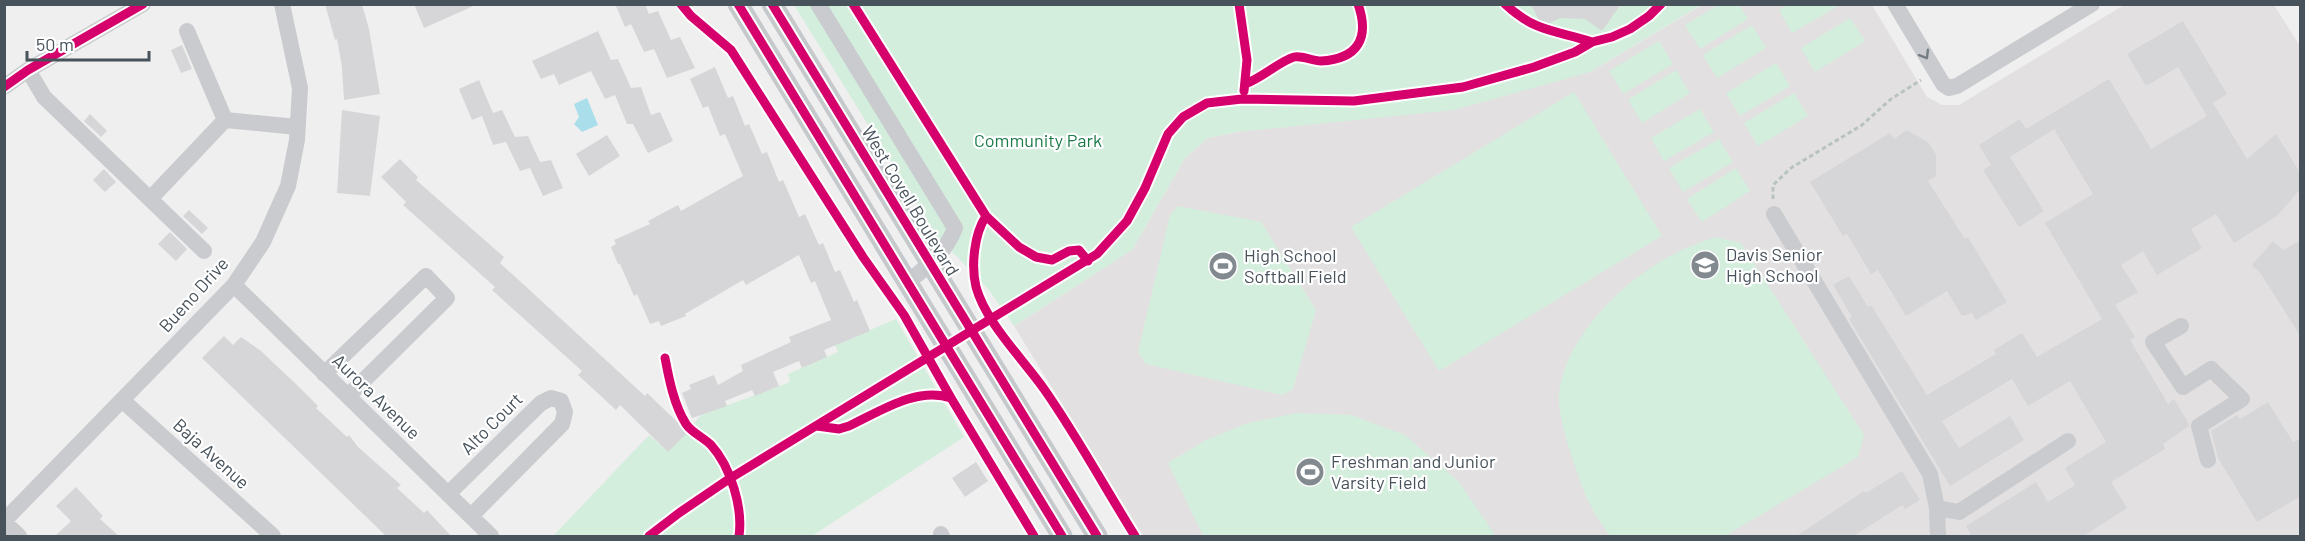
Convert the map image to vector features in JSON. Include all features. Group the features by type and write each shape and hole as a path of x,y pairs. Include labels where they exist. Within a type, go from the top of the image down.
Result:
{"main road":[{"path":"738,4 1062,537"},
{"name":"West Covell Boulevard","path":"772,4 929,265 1097,537"}],"street":[{"path":"4,87 28,70 143,4"},
{"name":"Bueno Drive","path":"4,522 234,285 263,242 288,186 297,127 300,88 282,4"},
{"path":"818,4 955,228 949,244 929,265 908,282"},
{"path":"1895,4 1943,84 1949,88 1957,86 2092,4"},
{"path":"187,31 225,120"},
{"path":"28,70 44,97 204,251"},
{"path":"150,199 225,120"},
{"path":"225,120 297,127"},
{"path":"1774,214 1930,474 1937,508 1938,537"},
{"path":"324,374 426,276 447,298 348,396"},
{"name":"Aurora Avenue","path":"234,285 491,537"},
{"path":"2181,326 2153,342 2183,387 2211,369 2242,399 2199,426 2208,460"},
{"name":"Alto Court","path":"448,494 541,403 551,398 561,401 565,412 562,424 471,516"},
{"name":"Baja Avenue","path":"122,400 273,537"},
{"path":"1937,508 1959,512 2068,441"},
{"path":"4,522 19,537"}],"path":[{"path":"1774,214 1773,185 1791,168 1862,125 1891,99 1922,80"}],"shaded area":[{"name":"Davis Senior High School","path":"1702,5 1872,5 1927,97 1942,105 1959,105 2124,5 2274,5 2300,46 2300,536 1143,536 1014,326 1132,250 1185,158 1208,138 1590,72"}],"green space":[{"name":"Community Park","path":"794,5 1701,5 1590,72 1454,110 1237,132 1208,138 1185,158 1132,250 1014,326 988,289 936,235"},
{"path":"1718,5 1739,5 1748,19 1700,49 1685,25"},
{"path":"1787,5 1840,5 1792,33 1779,10"},
{"path":"1850,18 1865,41 1815,72 1801,48"},
{"path":"1752,25 1766,48 1717,78 1703,55"},
{"path":"1659,41 1673,64 1623,94 1609,71"},
{"path":"1776,63 1790,86 1740,116 1726,93"},
{"path":"1676,70 1690,93 1642,123 1628,100"},
{"path":"1574,92 1662,236 1439,371 1351,227"},
{"path":"1794,93 1808,116 1758,146 1744,123"},
{"path":"1700,109 1714,132 1664,161 1651,138"},
{"path":"1719,139 1733,162 1683,192 1669,168"},
{"path":"1736,168 1750,191 1702,222 1687,199"},
{"name":"High School Softball Field","path":"1178,206 1261,222 1316,310 1293,389 1282,395 1146,364 1138,352 1170,215"},
{"path":"1715,237 1741,243 1864,435 1858,457 1725,536 1610,536 1587,497 1567,441 1559,402 1563,375 1571,354 1583,334 1614,298 1650,268 1668,257"},
{"path":"896,319 964,437 812,536 553,536 649,435 668,452 701,415 790,382 788,374 838,352 835,345"},
{"name":"Freshman and Junior Varsity Field","path":"1297,413 1351,415 1405,435 1458,481 1496,536 1203,536 1168,463 1204,441 1248,423"}],"water":[{"path":"587,98 598,125 582,132 574,124 579,117 574,104"}],"building":[{"path":"325,4 362,4 369,29 380,94 344,100 337,39 335,40"},
{"path":"414,4 478,4 424,28"},
{"path":"615,4 645,4 649,14 658,11 671,40 680,37 695,68 667,78 654,49 644,52 631,24 625,27"},
{"path":"1531,4 1621,4 1602,31 1585,19 1560,18 1542,27"},
{"path":"2183,21 2227,94 2213,103 2247,159 2276,134 2301,174 2301,188 2277,216 2234,243 2216,214 2191,229 2202,248 2157,275 2143,251 2121,265 2138,292 2115,305 2135,337 2130,340 2168,404 2174,399 2189,424 2163,444 2165,449 2111,482 2127,508 2082,537 1972,537 1966,526 2036,482 2048,502 2075,485 2065,468 2106,442 2070,381 2028,406 2012,379 1942,421 1959,448 2010,416 2024,440 1950,486 1849,319 1852,317 1833,285 1849,276 1868,307 1871,305 1927,395 1996,354 1994,350 2022,333 2037,357 2102,319 2045,223 2093,194 2054,129 2010,157 2044,211 2019,227 1983,170 1991,165 1979,145 2020,119 2026,129 2109,79 2151,149 2207,116 2178,67 2146,86 2127,54"},
{"path":"598,31 611,60 618,59 631,88 641,87 651,115 660,112 673,141 648,153 633,124 627,124 615,95 605,99 591,71 559,85 554,74 541,79 532,61"},
{"path":"182,45 192,69 181,73 171,50"},
{"path":"715,67 728,98 733,96 745,126 749,124 762,154 767,152 779,182 783,180 799,217 805,214 819,245 823,243 835,272 840,270 854,302 857,300 870,331 824,350 827,357 802,368 799,361 773,372 779,386 755,396 752,390 725,401 727,406 692,418 682,393 691,389 689,385 714,375 718,385 743,371 741,365 791,342 789,337 831,320 815,281 811,283 799,255 746,285 743,280 685,314 686,316 661,326 659,321 650,324 637,294 634,296 618,264 611,247 616,244 614,240 650,224 648,221 678,205 681,211 743,176 725,134 720,136 708,106 703,108 690,79"},
{"path":"479,80 493,113 502,110 515,137 528,136 540,162 551,160 563,188 543,196 530,168 520,171 506,142 493,145 482,116 472,120 459,89"},
{"path":"342,110 380,116 370,196 337,193"},
{"path":"90,114 107,131 101,137 84,121"},
{"path":"1907,130 1928,142 1936,155 1936,176 1928,181 1965,239 1968,237 2007,302 1976,320 1972,313 1962,316 1947,291 1906,316 1878,270 1871,274 1847,234 1843,236 1810,182 1890,133 1894,139"},
{"path":"607,135 620,156 589,176 576,154"},
{"path":"400,159 418,177 416,180 504,257 500,263 645,396 647,393 688,432 668,452 620,405 616,410 578,375 582,371 492,290 495,287 403,205 406,202 381,177"},
{"path":"104,169 116,182 105,192 93,180"},
{"path":"189,210 208,228 202,234 183,216"},
{"path":"170,232 187,249 176,261 158,244"},
{"path":"2301,240 2301,337 2261,274 2252,265 2273,241 2283,250"},
{"path":"224,336 233,345 241,337 261,351 318,406 316,408 347,437 349,435 358,447 401,485 397,488 424,513 427,510 452,537 387,537 202,358"},
{"path":"2268,402 2293,442 2301,438 2301,496 2257,522 2218,458 2211,431 2237,415 2240,419"},
{"path":"976,462 988,481 965,497 952,478"},
{"path":"1902,471 1920,500 1905,509 1902,505 1852,537 1795,537 1864,491 1866,493"},
{"path":"76,487 103,516 100,519 120,537 54,537 71,521 56,506"}],"cycle path":[{"path":"4,87 28,70 143,4"},
{"path":"681,4 691,16 731,50 863,257 904,315 951,398"},
{"path":"738,4 1062,536"},
{"path":"772,4 1097,536"},
{"path":"853,4 986,216 1019,247 1036,257 1052,260 1069,251 1079,250 1088,261"},
{"path":"1239,4 1247,60 1244,91"},
{"path":"1245,84 1294,57 1321,61 1344,56 1352,51 1361,36 1361,16 1358,4"},
{"path":"1505,4 1537,26 1592,42"},
{"path":"649,536 729,479 1097,254 1127,221 1145,188 1168,134 1183,117 1207,103 1242,99 1354,101 1463,87 1534,67 1575,52 1592,42 1612,37 1630,29 1649,16 1661,4"},
{"path":"986,216 976,241 974,260 976,287 981,300 996,327 1056,407 1135,536"},
{"path":"665,358 672,392 682,417 691,430 711,445 730,476 739,513 739,536"},
{"path":"817,426 839,429 898,402 925,395 951,398 1034,536"}],"place":[{"name":"Davis Senior High School","path":"1705,265"},
{"name":"High School Softball Field","path":"1223,266"},
{"name":"Freshman and Junior Varsity Field","path":"1310,472"}]}
